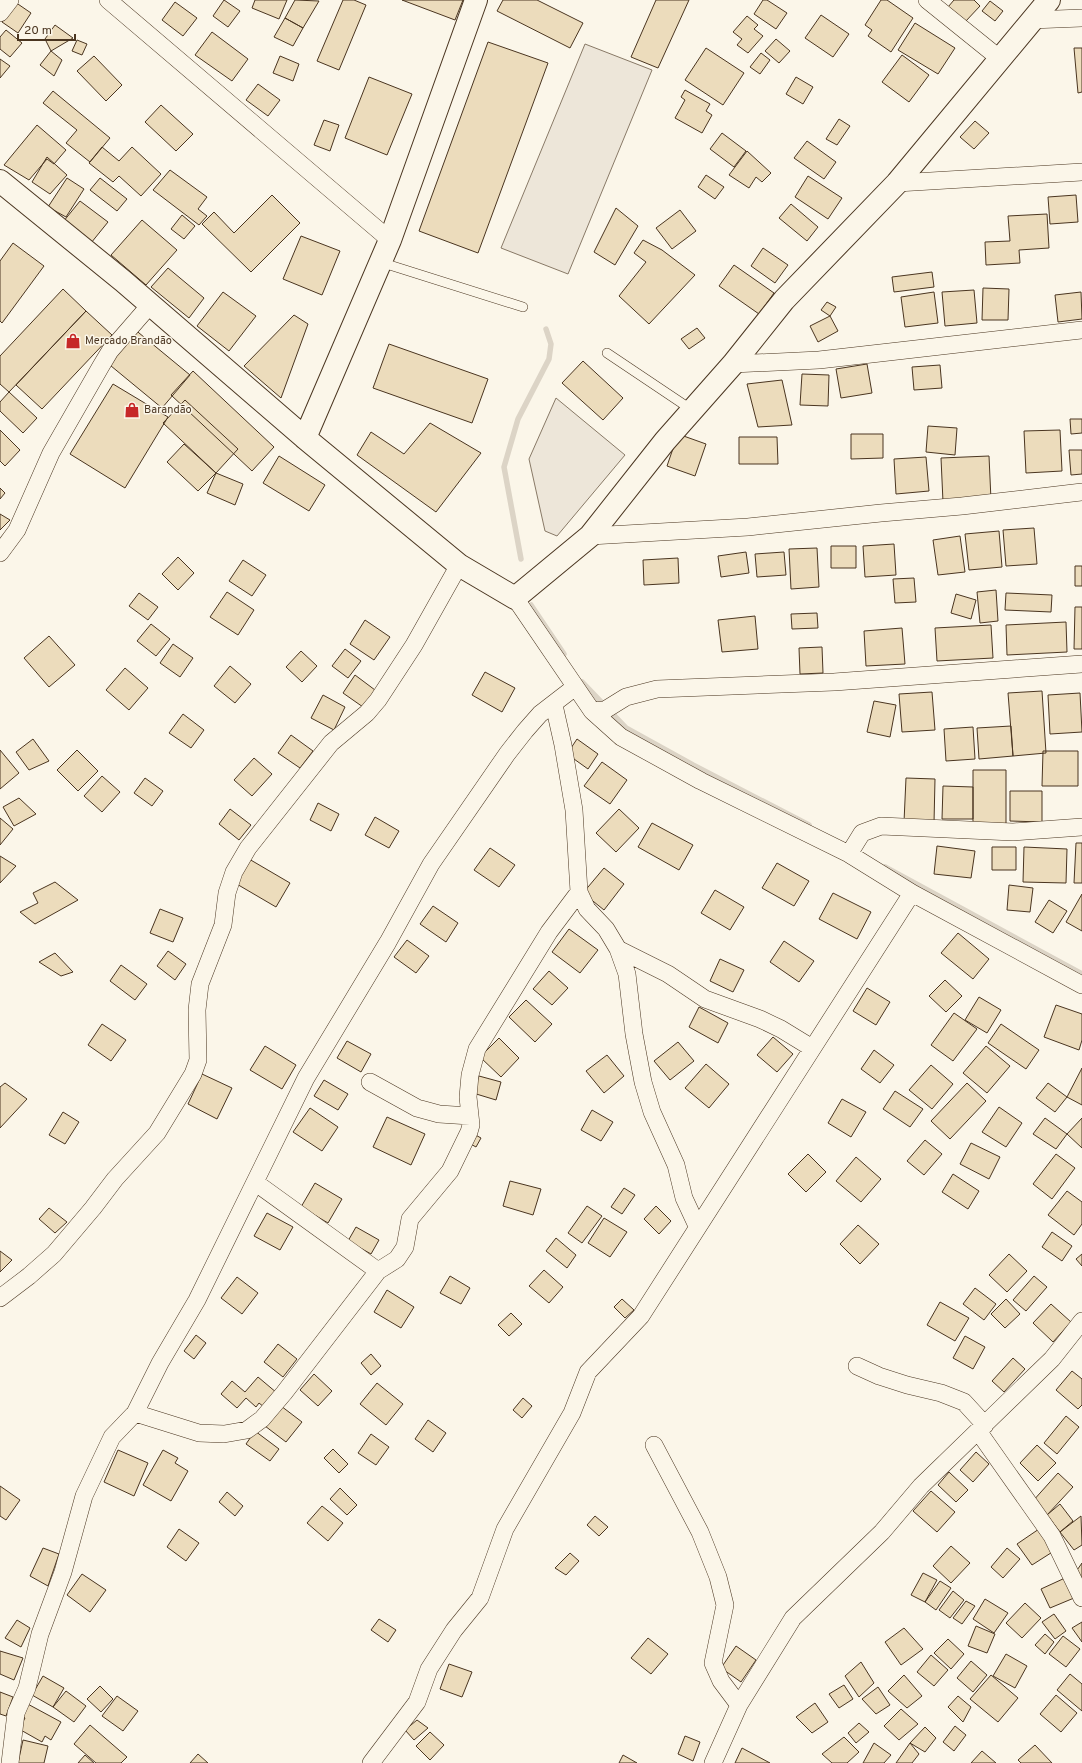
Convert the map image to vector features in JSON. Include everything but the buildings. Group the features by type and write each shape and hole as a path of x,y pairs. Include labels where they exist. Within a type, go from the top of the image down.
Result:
{"street":[{"path":"0,13 10,0"},
{"path":"108,0 390,240"},
{"path":"305,438 390,240 476,0"},
{"path":"927,0 1000,58"},
{"path":"514,598 590,536 665,441 733,364 784,300 897,183 1049,0"},
{"path":"1031,20 1082,18"},
{"path":"897,183 1082,172"},
{"path":"0,181 150,305 305,438 459,565 514,598 575,687 599,711 621,737 701,781 851,852 912,893 1082,985"},
{"path":"0,553 16,530 51,453 110,351 150,305"},
{"path":"733,364 819,360 1082,330"},
{"path":"590,536 748,527 962,506 1082,492"},
{"path":"0,1298 29,1276 54,1254 93,1208 115,1179 157,1133 193,1074 198,1060 197,1010 200,984 223,925 227,893 234,872 248,848 327,748 367,713 378,700 414,645 459,565"},
{"path":"599,711 626,697 657,689 834,682 1082,664"},
{"path":"10,1763 16,1713 27,1688 40,1634 63,1572 84,1496 112,1437 135,1413 160,1363 197,1300 256,1183 274,1140 306,1078 388,942 431,864 507,754 540,714 554,705 575,687"},
{"path":"554,705 563,745 574,810 579,892 587,909 606,929 618,949 627,974 634,1034 643,1082 652,1112 676,1165 684,1198 697,1226"},
{"path":"851,852 862,833 881,826 1013,832 1082,827"},
{"path":"135,1413 199,1432 224,1434 247,1430 262,1419 284,1393 378,1271 397,1259 405,1247 410,1219 450,1171 471,1125 468,1097 470,1076 477,1049 549,932 579,892"},
{"path":"371,1763 417,1702 429,1669 454,1630 480,1598 505,1528 572,1413 588,1372 641,1316 697,1226 912,893"},
{"path":"618,949 668,974 705,999 774,1025 812,1048"},
{"path":"370,1082 417,1108 439,1114 470,1116"},
{"path":"256,1183 378,1271"},
{"path":"713,1763 739,1706 793,1618 882,1532 921,1486 1052,1359 1082,1321"},
{"path":"857,1366 879,1376 907,1385 941,1393 964,1402 1052,1536 1082,1598"},
{"path":"654,1445 700,1532 718,1577 725,1605 713,1663 721,1681 739,1706"}],"lane":[{"path":"380,262 523,307"},
{"path":"607,353 692,410"}],"shaded area":[{"path":"585,44 652,70 568,274 501,248"},
{"path":"556,398 625,455 557,536 545,531 529,459"}],"waterway":[{"path":"521,559 504,467 518,419 549,359 551,344 546,329"},
{"path":"531,605 564,654"},
{"path":"582,682 626,728 693,765 809,825"},
{"path":"885,867 1082,974"}],"place":[{"name":"Mercado Brandão","path":"73,341"},
{"name":"Barandão","path":"132,410"}]}
